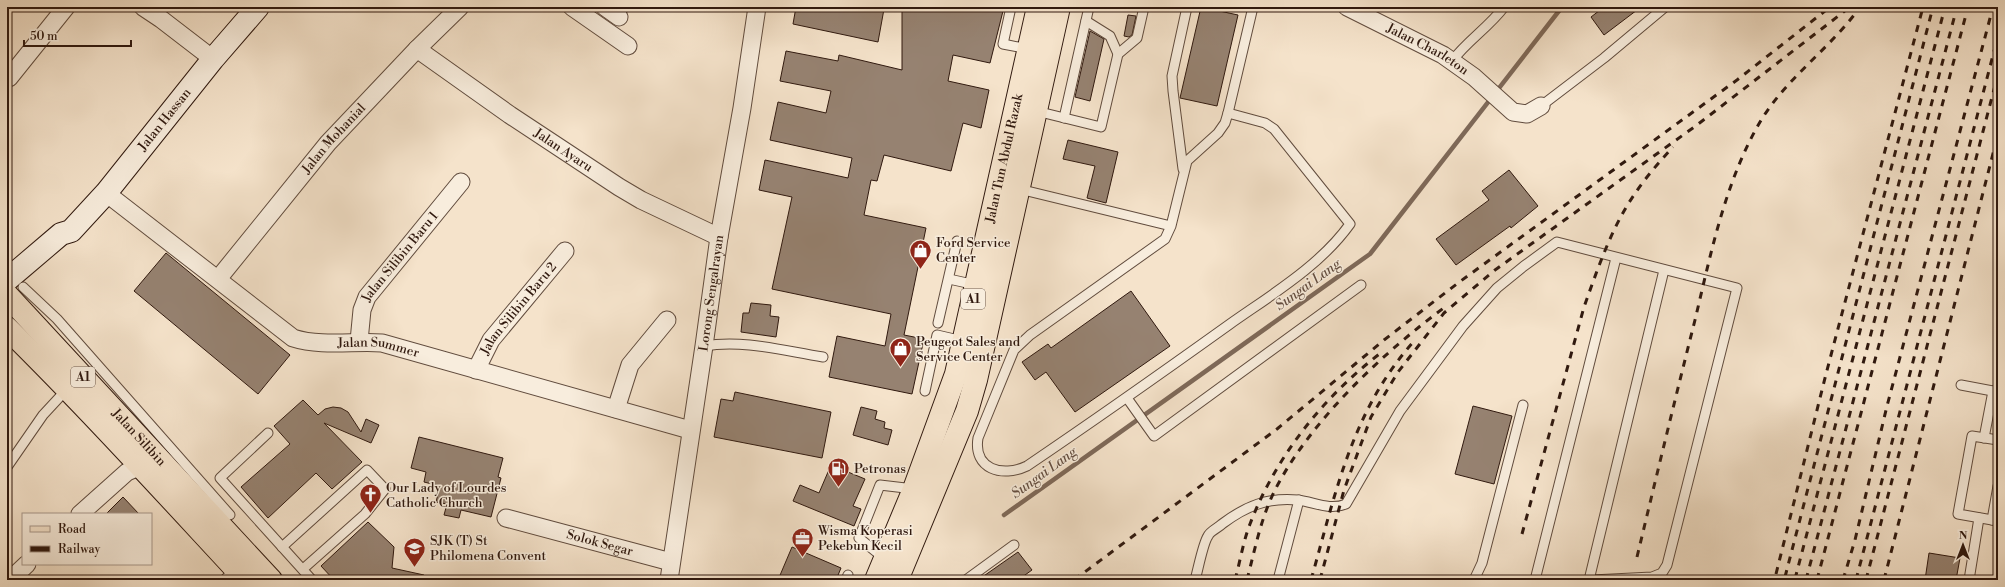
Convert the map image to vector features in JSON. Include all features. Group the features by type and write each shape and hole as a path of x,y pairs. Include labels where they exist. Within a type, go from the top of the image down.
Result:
{"main road":[{"name":"Jalan Tun Abdul Razak","path":"876,580 914,489 946,405 964,342 1038,7"},
{"name":"Jalan Tun Abdul Razak","path":"898,580 966,411 982,354 1059,7"},
{"name":"Jalan Silibin","path":"11,293 225,519 271,580"},
{"name":"Jalan Silibin","path":"7,328 68,388 141,466 235,576"}],"street":[{"path":"8,78 66,7"},
{"path":"143,7 213,59"},
{"name":"Jalan Hassan","path":"11,293 68,241 71,231 106,193 213,59 258,7"},
{"name":"Jalan Mohanial","path":"218,279 328,143 460,7"},
{"path":"572,7 628,46"},
{"path":"605,7 619,17"},
{"name":"Lorong Sengalrayan","path":"669,580 719,237 742,108 757,7"},
{"name":"Jalan Charleton","path":"1347,7 1452,61 1474,77 1483,87 1512,112 1527,114 1541,106"},
{"name":"Jalan Ayaru","path":"417,50 510,115 619,187 641,200 719,237"},
{"name":"Jalan Silibin Baru 1","path":"359,341 362,310 367,297 461,182"},
{"name":"Jalan Summer","path":"106,193 293,338 314,343 359,341 382,343 690,430"},
{"name":"Jalan Silibin Baru 2","path":"476,370 491,340 565,251"},
{"path":"616,409 630,365 667,320"},
{"path":"81,513 127,472 141,466"},
{"name":"Solok Segar","path":"506,518 671,562"},
{"path":"10,580 26,565"}],"lane":[{"path":"1011,7 1002,44 1028,50"},
{"path":"1064,118 1089,7"},
{"path":"1118,54 1137,38 1144,7"},
{"path":"1184,173 1172,76 1187,7"},
{"path":"1228,113 1265,122 1274,129 1350,224 1342,235 1288,283 1127,398 1017,471 1006,472 995,470 986,464 979,456 977,447 978,438 1014,350 1030,335 1164,239 1171,226 1186,161 1218,133 1225,123 1253,7"},
{"path":"1452,61 1463,46 1497,16 1504,7"},
{"path":"1541,106 1604,58 1665,7"},
{"path":"1036,112 1101,128 1118,54 1110,36 1086,21"},
{"path":"1019,189 1171,226"},
{"path":"938,323 957,241"},
{"path":"1195,580 1208,536 1235,514 1249,506 1264,501 1281,499 1299,500 1332,508 1346,504 1400,411 1454,338 1497,288 1557,242 1738,288 1667,566 1662,573 1652,577 1592,580"},
{"path":"1535,580 1616,258"},
{"path":"1589,580 1664,270"},
{"path":"949,279 976,285"},
{"path":"1127,398 1154,436 1361,285"},
{"path":"925,391 937,335 964,342"},
{"path":"704,346 739,343 823,357"},
{"path":"1961,385 1995,391 1984,438"},
{"path":"7,467 43,415 68,388"},
{"path":"1474,580 1482,563 1523,405"},
{"path":"268,433 220,478 312,580"},
{"path":"1998,440 1972,436 1958,514 1995,521 1998,486"},
{"path":"282,547 367,470 385,489 365,514 303,569"},
{"path":"885,559 859,538 880,485 914,489"},
{"path":"1278,580 1299,500"},
{"path":"225,519 243,504"},
{"path":"1969,580 1980,518"},
{"path":"966,580 1014,545"}],"building":[{"path":"796,7 874,7 884,9 878,42 793,24"},
{"path":"902,7 1004,7 990,63 953,55 948,81 989,90 981,128 963,123 951,171 884,155 877,181 871,180 864,215 926,228 904,335 924,339 912,394 829,377 837,336 885,346 891,314 772,289 792,197 759,190 765,160 848,178 852,158 770,140 778,102 826,113 831,91 780,81 786,51 838,61 839,55 902,70"},
{"path":"1201,7 1238,15 1217,106 1180,98"},
{"path":"1604,7 1641,7 1604,35 1591,17"},
{"path":"1128,15 1136,16 1132,35 1129,37 1124,36"},
{"path":"1090,31 1104,39 1090,101 1075,97"},
{"path":"1068,140 1118,152 1106,203 1087,198 1095,166 1063,159"},
{"path":"1509,170 1538,206 1511,228 1510,226 1456,265 1436,239 1489,200 1482,191"},
{"path":"166,253 290,355 258,394 134,291"},
{"path":"1131,291 1170,346 1075,412 1046,372 1035,380 1022,362 1048,344 1051,348"},
{"path":"751,303 771,305 770,316 779,317 776,337 741,332 743,313 749,313"},
{"path":"735,392 831,412 822,458 714,437 721,399 733,401"},
{"path":"303,400 318,415 325,409 333,407 341,408 348,412 361,432 366,419 379,425 371,443 324,423 362,462 332,489 316,473 268,518 241,487 290,444 274,426"},
{"path":"1473,406 1512,416 1494,484 1455,474"},
{"path":"861,407 877,411 875,419 885,422 884,428 892,430 888,445 853,435"},
{"path":"419,437 503,458 498,477 501,478 491,517 461,510 459,518 444,515 447,504 436,502 440,486 424,482 426,472 411,468"},
{"path":"831,465 865,479 853,506 861,509 854,526 793,501 800,485 819,493"},
{"path":"123,497 138,513 107,513"},
{"path":"368,522 394,547 392,568 424,575 424,580 334,580 321,566"},
{"name":"Wisma Koperasi Pekebun Kecil","path":"792,547 841,568 836,580 778,580"},
{"path":"1018,552 1032,570 1018,580 978,580"},
{"path":"1929,553 1960,558 1956,580 1925,580"}],"waterway":[{"name":"Sungai Lang","path":"1004,515 1370,254 1562,7"}],"railway":[{"path":"1074,580 1277,429 1384,340 1458,283 1737,80 1830,7"},
{"path":"1320,580 1344,490 1371,417 1398,372 1444,313 1495,270 1697,125 1850,7"},
{"path":"1637,557 1713,244 1720,218 1737,169 1760,122 1771,106 1795,77 1836,36 1860,7"},
{"path":"1776,574 1826,374 1923,7"},
{"path":"1785,577 1933,7"},
{"path":"1795,579 1945,7"},
{"path":"1806,580 1957,7"},
{"path":"1817,580 1968,7"},
{"path":"1843,580 1855,540 1887,406 1993,7"},
{"path":"1856,580 1998,36"},
{"path":"1866,580 1998,74"},
{"path":"1884,580 1998,134"},
{"path":"1522,534 1584,307 1600,262 1627,205 1649,174 1673,147"},
{"path":"1247,580 1266,510 1276,488 1291,462 1309,437 1329,412 1374,366 1445,307"},
{"path":"1311,580 1338,484 1361,423 1376,394 1394,366 1416,339"},
{"path":"1235,580 1243,545 1250,524 1273,475 1288,451 1322,408 1361,369 1382,352"}],"place":[{"name":"Ford Service Center","path":"920,270"},
{"name":"Peugeot Sales and Service Center","path":"900,368"},
{"name":"Petronas","path":"839,488"},
{"name":"Our Lady of Lourdes Catholic Church","path":"371,514"},
{"name":"Wisma Koperasi Pekebun Kecil","path":"802,558"},
{"name":"SJK (T) St Philomena Convent","path":"415,568"}]}
